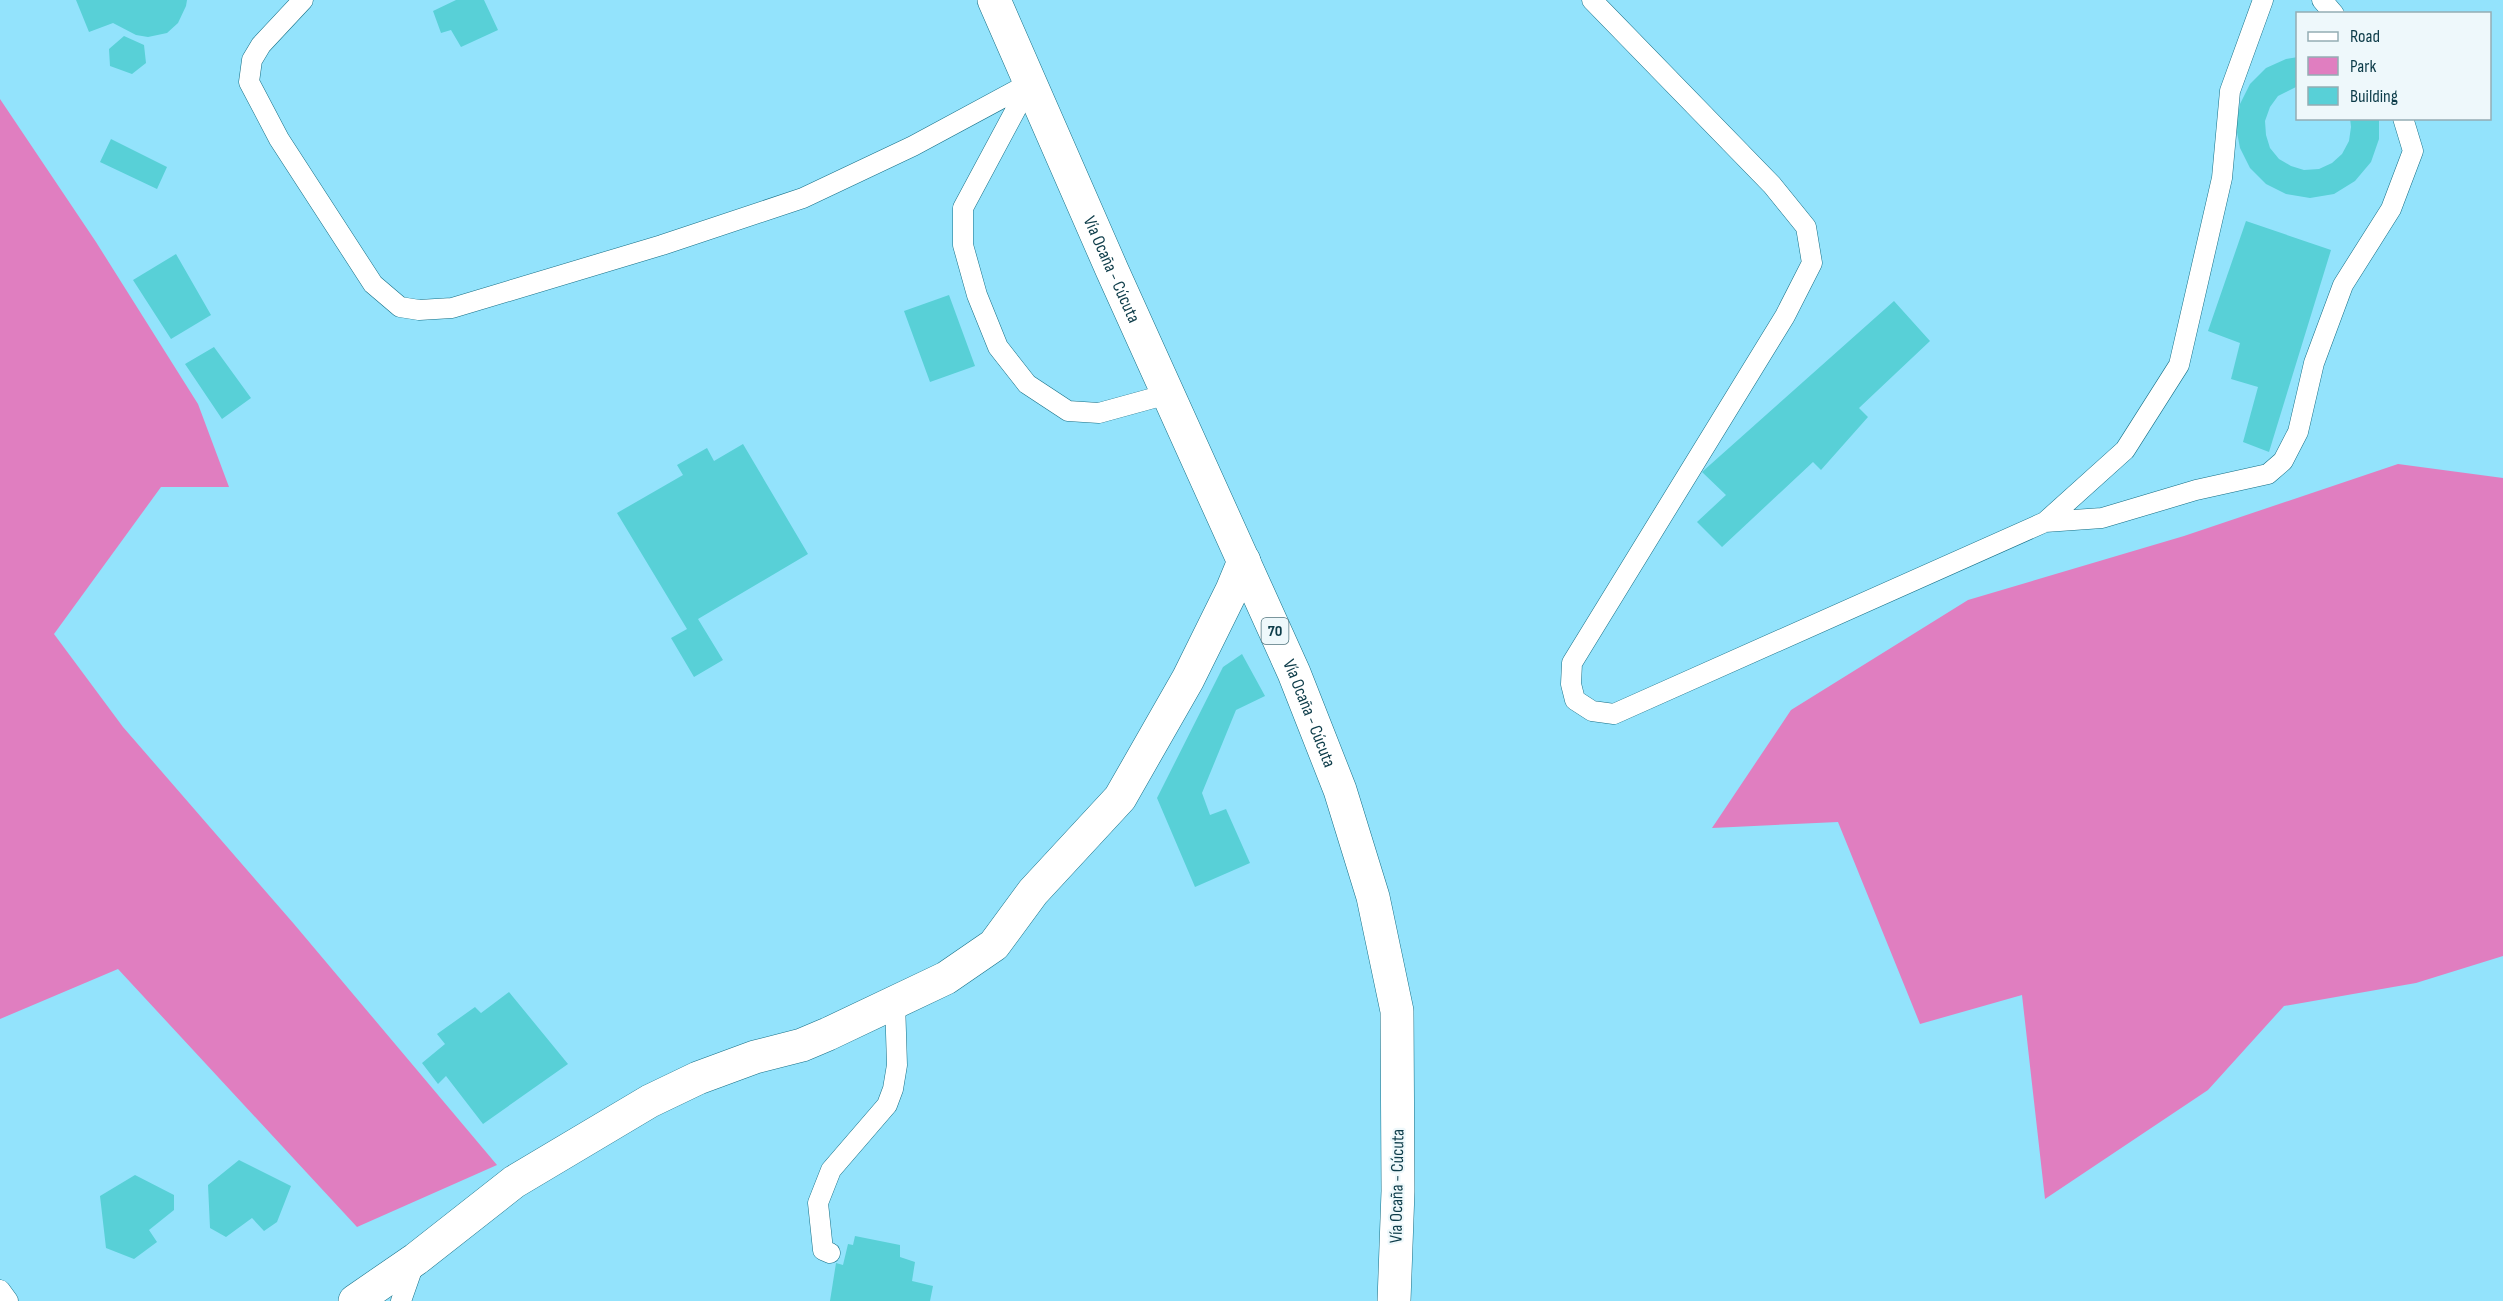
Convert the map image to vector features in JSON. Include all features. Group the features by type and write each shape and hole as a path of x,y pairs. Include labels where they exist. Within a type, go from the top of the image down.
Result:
{"main road":[{"name":"Vía Ocaña - Cúcuta","path":"994,0 1294,673 1340,790 1373,897 1396,1011 1398,1191 1394,1301"},
{"path":"355,1301 416,1259 514,1182 650,1101 698,1078 755,1057 802,1045 946,978 994,945 1033,892 1120,798 1188,679 1244,561"}],"lane":[{"path":"303,0 261,45 252,60 249,82 279,140 373,284 400,307 452,308 662,245 803,198 913,146 1030,83"},
{"path":"1592,0 1772,185 1806,227 1812,263 1785,316 1572,663 1571,684 1575,700 1593,711 1614,714 2045,522 2125,450 2179,364 2222,178 2230,91 2263,0"},
{"path":"2322,0 2332,12"},
{"path":"1030,83 963,208 963,245 977,296 998,347 1026,384 1068,411 1099,413 1168,394"},
{"path":"2045,522 2103,518 2196,490 2268,474 2283,461 2298,432 2314,363 2343,285 2391,209 2413,151 2404,120"},
{"path":"830,1253 823,1250 818,1203 831,1170 887,1105 893,1089 897,1065 895,1001"},
{"path":"401,1301 416,1259"},
{"path":"0,1290 8,1301"}],"green space":[{"path":"0,99 96,242 198,404 229,487 161,487 54,634 123,727 294,924 497,1165 357,1227 118,969 0,1019"},
{"path":"2398,464 2503,478 2503,956 2416,983 2284,1006 2208,1090 2045,1199 2022,995 1920,1024 1838,822 1712,828 1791,710 1968,600 2184,536"}],"building":[{"path":"76,0 187,0 178,23 167,33 148,37 136,35 113,23 89,32"},
{"path":"456,0 484,0 498,30 461,47 451,30 441,33 433,11"},
{"path":"124,36 144,45 146,63 132,74 110,66 109,49"},
{"path":"2296,57 2296,87 2278,96 2270,107 2265,121 2270,148 2279,159 2304,170 2319,169 2332,163 2342,154 2349,141 2350,120 2379,120 2379,139 2371,162 2355,181 2334,194 2310,198 2286,194 2266,184 2250,168 2240,148 2236,127 2240,104 2250,84 2266,68"},
{"path":"111,139 167,167 157,189 100,162"},
{"path":"2246,221 2331,250 2269,452 2243,442 2258,387 2231,379 2240,343 2208,331"},
{"path":"176,254 211,315 171,339 133,280"},
{"path":"949,295 975,366 930,382 904,311"},
{"path":"1894,301 1930,341 1859,408 1868,417 1821,470 1813,462 1722,547 1697,522 1726,495 1702,472"},
{"path":"214,347 251,398 222,419 185,364"},
{"path":"743,444 808,554 698,619 723,660 694,677 671,638 687,629 617,513 683,475 677,465 707,448 714,461"},
{"path":"1242,654 1265,696 1236,710 1202,793 1210,815 1226,809 1250,863 1195,887 1157,798 1223,667"},
{"path":"509,992 568,1064 483,1124 446,1076 438,1084 422,1063 445,1044 437,1034 475,1007 481,1013"},
{"path":"239,1160 291,1186 277,1222 264,1231 252,1218 226,1237 210,1228 208,1185"},
{"path":"135,1175 174,1195 174,1210 149,1230 157,1242 134,1259 106,1248 100,1196"},
{"path":"855,1236 900,1245 900,1257 915,1262 912,1281 933,1286 930,1301 830,1301 836,1263 843,1265 848,1244 853,1245"}]}
